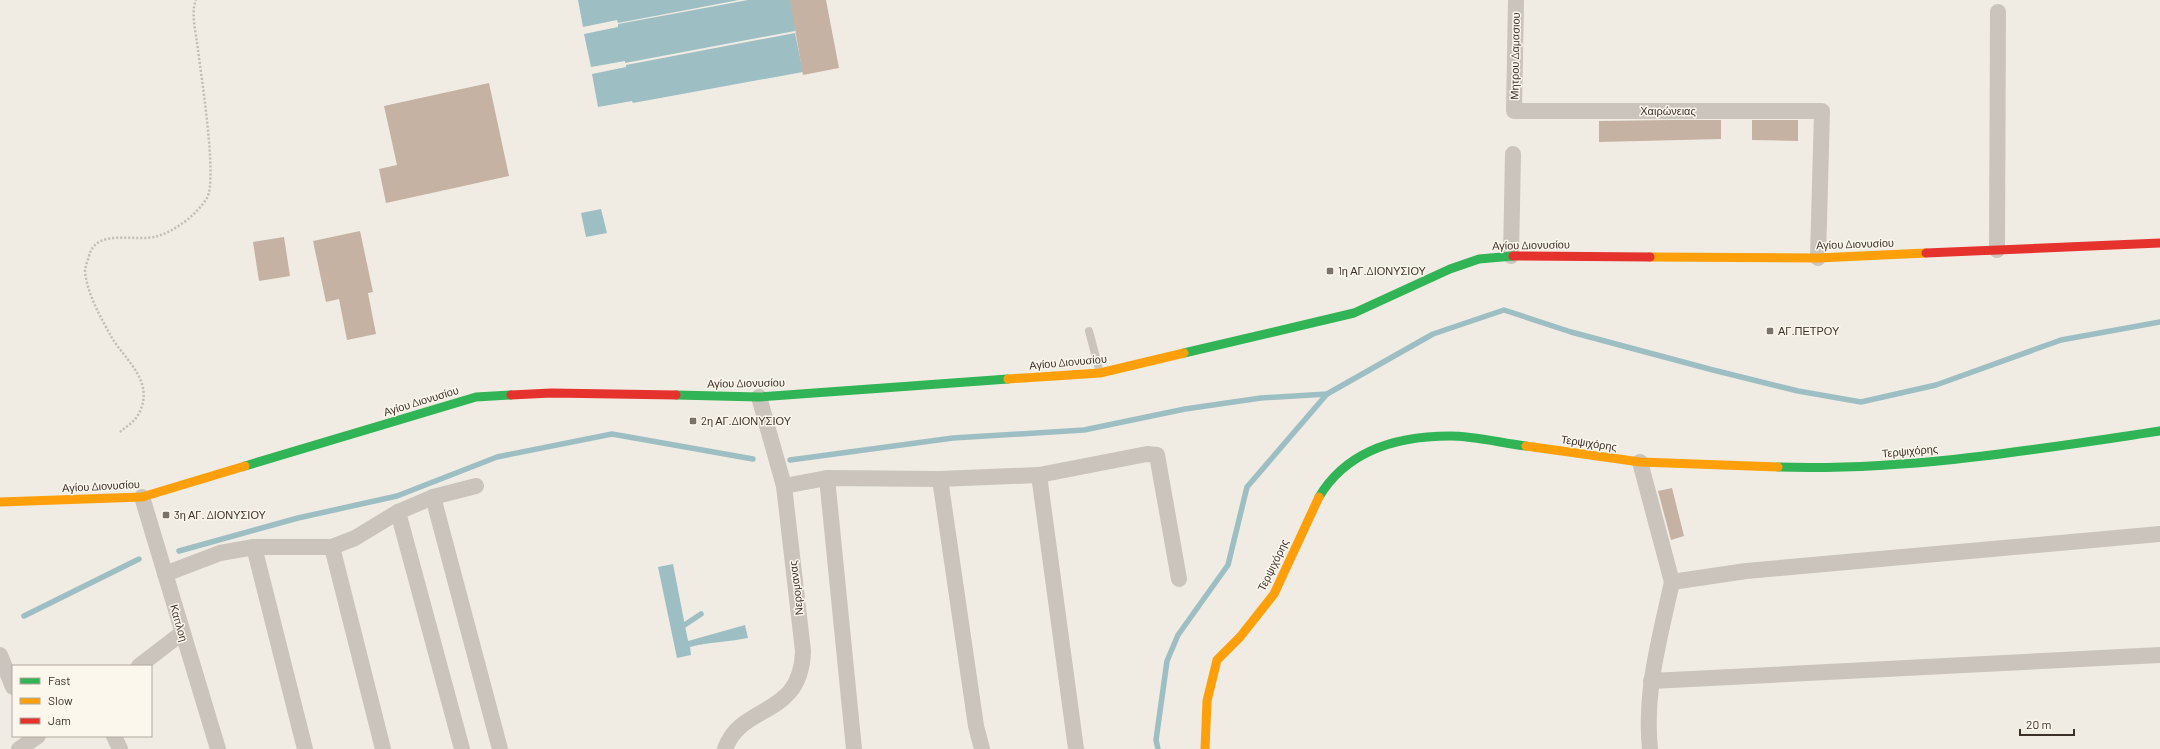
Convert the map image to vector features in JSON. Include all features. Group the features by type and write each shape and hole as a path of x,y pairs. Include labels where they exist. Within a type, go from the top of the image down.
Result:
{"street":[{"name":"Μητρου Δαμασιου","path":"1514,111 1516,0"},
{"path":"1997,250 1998,12"},
{"name":"Χαιρώνειας","path":"1514,111 1822,111 1818,258"},
{"path":"1511,256 1513,154"},
{"name":"Αγίου Διονυσίου","path":"0,502 142,497 476,397 551,393 759,396 1100,373 1354,313 1450,269 1479,259 1511,256 1818,258 2160,243"},
{"name":"Νερομανας","path":"725,749 728,740 738,727 773,707 788,695 798,682 803,667 803,651 784,486 759,396"},
{"name":"Τερψιχόρης","path":"1205,749 1207,701 1217,660 1240,637 1274,594 1314,506 1327,484 1345,466 1379,446 1406,440 1450,436 1640,462 1809,468 1876,466 1982,457 2160,431"},
{"path":"784,486 827,478 940,479 1039,475 1147,454 1157,455 1179,579"},
{"path":"1640,462 1672,582 1651,681 1648,724 1650,749"},
{"path":"1039,475 1076,749"},
{"path":"827,478 854,749"},
{"path":"940,479 976,726 982,749"},
{"path":"165,574 220,553 254,547 332,547 355,538 398,512 433,497 476,486"},
{"name":"Καπλοη","path":"142,497 218,749"},
{"path":"433,497 500,749"},
{"path":"398,512 462,749"},
{"path":"1672,582 1746,571 2160,534"},
{"path":"254,547 305,749"},
{"path":"332,547 383,749"},
{"path":"140,665 182,633"},
{"path":"0,655 12,685"},
{"path":"1651,681 2160,655"},
{"path":"114,737 120,749"},
{"path":"18,749 36,740"}],"lane":[{"path":"1090,331 1100,373"}],"path":[{"path":"120,432 137,416 142,401 143,387 137,370 113,338 90,292 85,270 90,251 101,240 110,238 135,239 158,236 198,212 208,196 210,162 195,24 196,0"}],"water":[{"path":"578,0 739,0 618,23 617,20 583,27"},
{"path":"748,0 818,0 822,24 795,29 795,31 625,63 625,61 591,67 584,34 618,27 618,24"},
{"path":"795,33 803,72 633,103 632,101 598,107 592,74 626,67 626,65"},
{"path":"601,209 607,233 586,237 581,213"},
{"path":"673,564 688,641 745,625 748,638 690,647 691,655 677,658 658,567"}],"building":[{"path":"790,0 826,0 839,68 803,75"},
{"path":"489,83 509,176 386,203 379,169 397,165 384,106"},
{"path":"1721,120 1721,139 1599,142 1599,121"},
{"path":"1752,120 1798,120 1798,141 1752,140"},
{"path":"360,231 373,292 368,293 376,334 347,340 339,299 326,302 313,241"},
{"path":"284,237 290,276 259,281 253,242"},
{"path":"1672,488 1684,536 1671,540 1658,491"}],"waterway":[{"path":"790,460 953,438 1084,430 1185,409 1261,398 1327,394 1433,334 1504,310 1571,332 1713,370 1798,391 1861,402 1936,385 2061,340 2160,322"},
{"path":"1158,749 1156,740 1167,661 1178,635 1228,565 1247,487 1327,394"},
{"path":"179,551 298,518 397,496 497,457 612,434 753,459"},
{"path":"24,616 139,559"},
{"path":"680,628 701,614"}],"traffic: fast":[{"path":"1184,353 1354,313 1450,269 1479,259 1513,256"},
{"path":"676,395 759,397 1008,379"},
{"path":"245,466 476,397 511,395"},
{"path":"1778,467 1874,466 1969,458 2160,431"},
{"path":"1319,497 1331,481 1344,468 1359,457 1393,443 1412,439 1459,436 1526,446"}],"traffic: slow":[{"path":"1650,257 1818,258 1926,253"},
{"path":"1008,379 1100,373 1184,353"},
{"path":"1526,446 1640,462 1778,467"},
{"path":"0,502 142,497 245,466"},
{"path":"1205,749 1207,701 1217,660 1240,637 1274,594 1319,497"}],"traffic: jam":[{"path":"1926,253 2160,243"},
{"path":"1513,256 1650,257"},
{"path":"511,395 551,393 676,395"}],"place":[{"name":"1η ΑΓ.ΔΙΟΝΥΣΙΟΥ","path":"1330,271"},
{"name":"ΑΓ.ΠΕΤΡΟΥ","path":"1770,331"},
{"name":"2η ΑΓ.ΔΙΟΝΥΣΙΟΥ","path":"693,421"},
{"name":"3η ΑΓ. ΔΙΟΝΥΣΙΟΥ","path":"166,515"}]}
